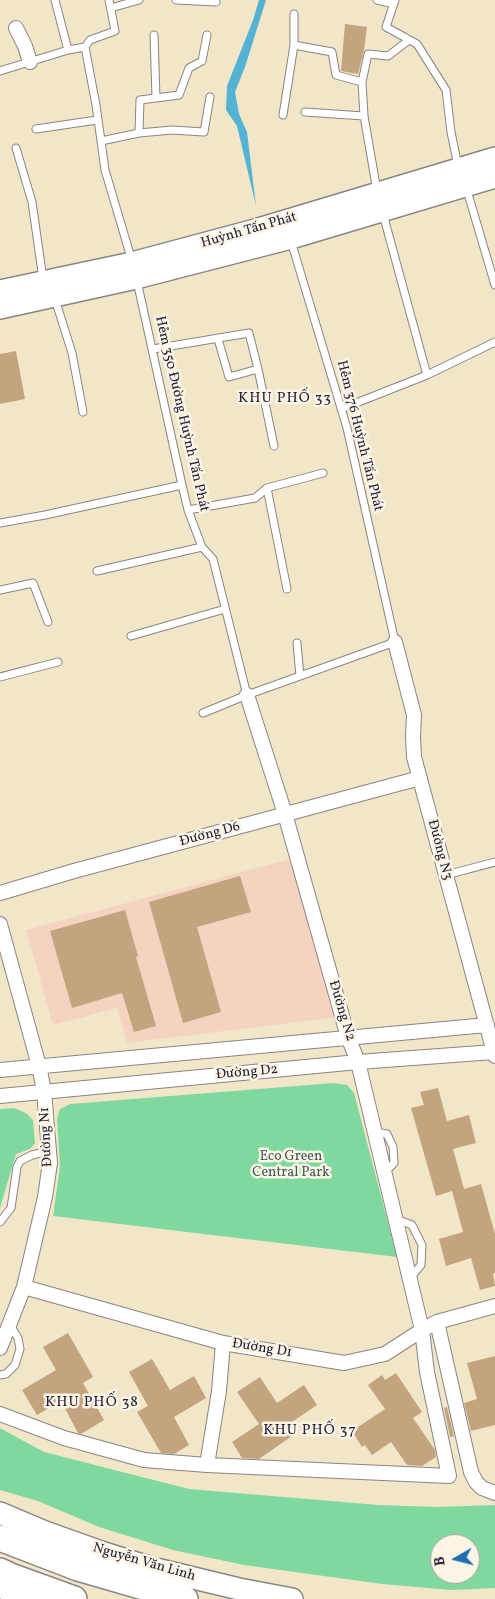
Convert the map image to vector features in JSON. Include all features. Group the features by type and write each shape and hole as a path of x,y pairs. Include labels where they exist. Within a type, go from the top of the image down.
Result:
{"highway":[{"name":"Nguyễn Văn Linh","path":"0,1538 78,1568 185,1599"},
{"path":"0,1570 74,1599"}],"main road":[{"name":"Huỳnh Tấn Phát","path":"134,271 255,230 380,202 462,177 495,158"},
{"name":"Huỳnh Tấn Phát","path":"462,177 495,177"},
{"name":"Huỳnh Tấn Phát","path":"0,308 49,289 291,238 380,202"},
{"name":"Huỳnh Tấn Phát","path":"0,291 49,289"},
{"name":"Nguyễn Văn Linh","path":"0,1513 45,1532 152,1568 292,1599"},
{"path":"0,1587 32,1599"}],"street":[{"path":"16,28 30,62"},
{"name":"Đường N3","path":"395,642 414,715 414,757 486,1025 494,1047"},
{"name":"Đường N2","path":"208,1465 449,1476 427,1372 422,1330 358,1062 348,1037 285,814 247,695"},
{"name":"Đường D6","path":"0,893 420,778"},
{"name":"Đường N1","path":"0,927 39,1066 44,1092 50,1163 45,1198 24,1287 0,1348"},
{"name":"Đường D2","path":"0,1070 486,1025"},
{"name":"Đường D2","path":"0,1096 358,1062 494,1047"},
{"name":"Đường D1","path":"24,1287 223,1343 344,1363 385,1354 437,1322 495,1306"},
{"path":"437,1322 471,1472 476,1482 487,1491 495,1493"},
{"path":"0,1414 64,1438 144,1460 208,1465 223,1343"},
{"path":"427,1372 447,1368"},
{"path":"444,1451 465,1446"}],"lane":[{"path":"55,0 68,50"},
{"path":"0,71 68,50 85,47 90,40 115,31 109,0"},
{"path":"111,8 139,0"},
{"path":"176,0 216,2"},
{"path":"377,0 395,2 386,27 417,44 446,90 451,132 462,177 495,285"},
{"path":"283,115 294,44 294,14"},
{"path":"154,35 156,98"},
{"path":"139,133 140,100 180,95 189,68 202,61 206,35"},
{"path":"408,40 388,56 368,54 362,82 364,116 380,202 427,374"},
{"path":"294,44 332,52 336,75 362,82"},
{"name":"Hẻm 350 Đường Huỳnh Tấn Phát","path":"85,47 96,105 105,170 134,271 188,510 202,547 213,559 247,695"},
{"path":"101,140 139,133 172,130 204,132 210,97"},
{"path":"305,112 364,116"},
{"path":"36,129 97,120"},
{"path":"16,148 32,202 49,289 72,353 83,412"},
{"name":"Hẻm 376 Huỳnh Tấn Phát","path":"291,238 347,428 395,642"},
{"path":"153,349 249,333 274,446"},
{"path":"218,339 228,377 258,369"},
{"path":"341,410 427,374 495,342"},
{"path":"188,510 255,498 267,488 323,473"},
{"path":"0,523 182,485"},
{"path":"267,488 287,589"},
{"path":"97,571 202,547"},
{"path":"0,590 33,582 48,622"},
{"path":"131,636 225,609"},
{"path":"203,713 247,695 395,642"},
{"path":"297,643 300,676"},
{"path":"0,677 58,662"},
{"path":"446,875 495,862"},
{"path":"0,1222 11,1208 17,1167 20,1161 32,1155 49,1151"},
{"path":"396,1218 412,1225 422,1244 421,1265 410,1278"},
{"path":"0,1375 6,1374 15,1366 20,1349 18,1338 9,1324"}],"shaded area":[{"path":"290,859 338,1017 127,1043 117,1008 53,1025 26,930"}],"green space":[{"name":"Eco Green Central Park","path":"334,1083 347,1085 354,1093 397,1257 53,1216 60,1167 57,1118 60,1109 70,1104"},
{"path":"14,1108 26,1113 33,1120 35,1143 30,1149 16,1154 0,1208 0,1109"},
{"path":"0,1428 44,1452 189,1489 378,1505 437,1507 495,1505 495,1588 452,1590 382,1584 244,1565 173,1550 99,1527 38,1501 0,1490"}],"water":[{"path":"259,0 266,0 235,92 239,114 247,132 256,206 237,126 226,110 227,86"}],"building":[{"path":"345,24 367,27 358,74 341,71"},
{"path":"16,351 25,399 0,404 0,354"},
{"path":"240,876 251,912 197,927 221,1012 183,1023 149,902"},
{"path":"125,910 138,956 136,957 156,1026 134,1032 122,993 72,1008 50,931"},
{"path":"438,1088 447,1121 469,1115 476,1143 453,1149 464,1189 481,1184 495,1234 495,1273 493,1274 495,1286 480,1290 471,1258 446,1266 439,1239 463,1232 452,1191 436,1196 411,1108 424,1105 420,1092"},
{"path":"68,1333 93,1377 83,1383 104,1420 81,1434 78,1433 61,1401 37,1415 22,1390 56,1370 43,1347"},
{"path":"495,1356 495,1425 471,1431 464,1403 477,1399 467,1363"},
{"path":"152,1359 170,1390 194,1376 206,1398 174,1417 189,1445 174,1454 161,1453 137,1412 148,1406 129,1372"},
{"path":"396,1373 422,1412 413,1418 435,1450 436,1457 422,1466 407,1465 391,1442 372,1455 365,1445 362,1447 352,1431 385,1409 368,1385 382,1375 385,1380"},
{"path":"260,1377 277,1403 304,1385 317,1405 286,1426 292,1436 259,1459 242,1458 232,1442 259,1424 237,1392"},
{"path":"447,1407 454,1436 450,1437 444,1408"}],"district":[{"name":"KHU PHỐ 33","path":"285,399"},
{"name":"KHU PHỐ 38","path":"92,1403"},
{"name":"KHU PHỐ 37","path":"310,1431"}]}
